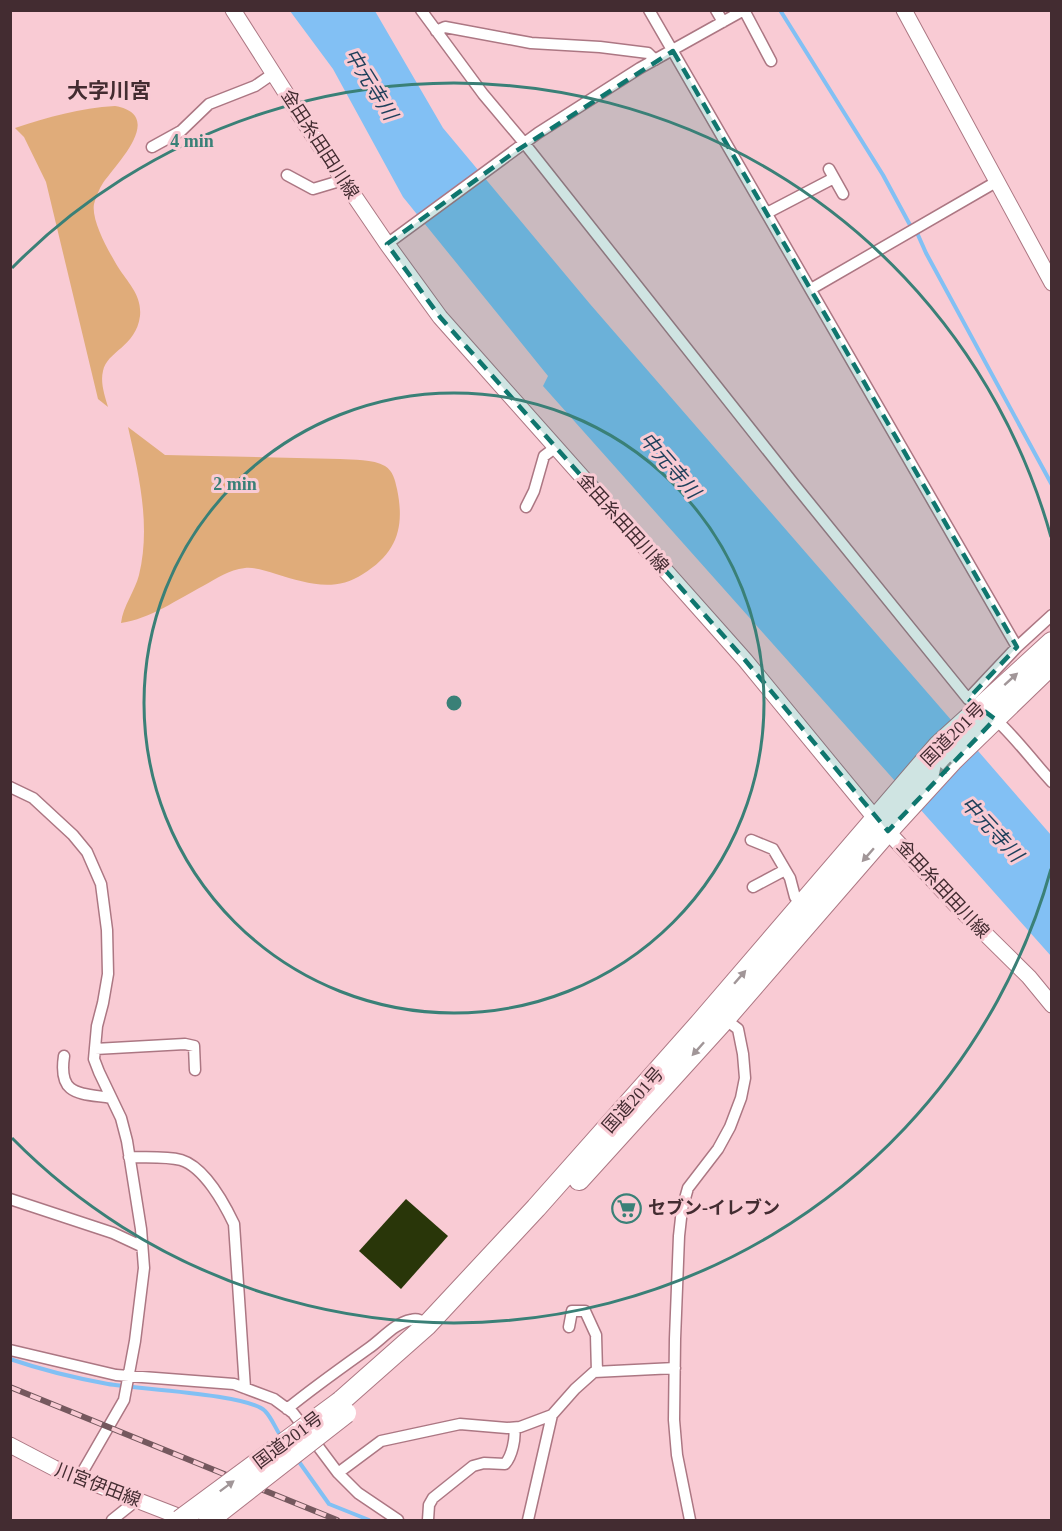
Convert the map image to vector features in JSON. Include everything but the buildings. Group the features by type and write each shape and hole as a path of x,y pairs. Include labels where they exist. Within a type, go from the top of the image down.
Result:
{"highway":[{"name":"国道201号","path":"180,1521 344,1407 427,1325 544,1200 803,904 882,825 907,812 953,760 981,714 1052,642"},
{"name":"国道201号","path":"209,1521 458,1310 546,1217 725,1019 882,825 895,796 938,746 1052,664"}],"main road":[{"name":"金田糸田田川線","path":"233,10 343,180 440,317 745,660 882,825 956,905 1029,977 1052,1005"},
{"path":"904,10 1052,284"},
{"name":"川宮伊田線","path":"10,1445 54,1468 188,1521"}],"street":[{"path":"421,10 521,147 981,714 1052,782"},
{"path":"649,10 1017,647"},
{"path":"716,10 723,22"},
{"path":"387,244 547,128 655,60 744,10 771,61"},
{"path":"436,31 445,27 531,43 600,47 648,53 655,60"},
{"path":"152,147 181,131 209,104 255,86 274,73"},
{"path":"767,213 831,173 843,194"},
{"path":"287,175 313,189 343,180"},
{"path":"811,289 996,182"},
{"path":"526,507 534,491 544,456 556,447"},
{"path":"981,714 1017,647 1052,615"},
{"path":"10,787 33,798 73,835 87,852 101,884 107,930 108,974 97,1026 94,1059 120,1118 127,1141 141,1229 144,1268 124,1400 79,1478"},
{"path":"751,840 773,849 790,878 795,897 803,904"},
{"path":"753,887 785,870"},
{"path":"690,1521 677,1455 674,1420 682,1209 688,1188 718,1149 730,1127 741,1098 745,1078 744,1054 738,1029 725,1019"},
{"path":"95,1049 185,1044 194,1046 195,1070"},
{"path":"64,1056 62,1072 68,1086 74,1092 111,1098"},
{"path":"129,1157 182,1161 196,1169 222,1200 234,1224 245,1388"},
{"path":"10,1199 112,1233 141,1246"},
{"path":"569,1327 572,1311 585,1311 596,1335 597,1372"},
{"path":"287,1409 327,1376 401,1323 419,1319 427,1325"},
{"path":"10,1350 129,1376 234,1384 274,1399 293,1413 338,1473 358,1493 398,1521"},
{"path":"528,1521 552,1415 575,1389 597,1372 675,1368"},
{"path":"338,1473 381,1441 460,1424 514,1428 552,1415"},
{"path":"428,1521 429,1506 433,1498 473,1466 484,1463 505,1464 516,1434 514,1428"},
{"path":"112,1521 137,1500"}],"highlighted area":[{"path":"673,51 1017,647 968,699 995,719 888,831 745,660 440,317 387,244 516,151"}],"shaded area":[{"path":"115,106 130,111 137,119 137,129 126,152 100,188 94,211 106,245 137,295 140,316 133,335 110,358 103,371 102,385 108,407 98,399 46,182 24,137 15,128 64,114"},
{"path":"128,427 165,455 340,459 363,460 380,464 392,473 397,489 400,515 396,538 391,548 375,566 352,580 331,585 309,583 257,569 239,569 223,575 153,613 121,623 139,575 144,538 142,501"}],"water":[{"name":"中元寺川","path":"290,11 375,11 443,128 590,304 1051,835 1051,956 543,386 548,376 403,197 333,69"}],"waterway":[{"path":"780,10 883,175 910,225 914,226 926,253 1052,485"},
{"path":"10,1359 34,1367 108,1384 238,1400 265,1411 282,1438"},
{"path":"297,1459 329,1504 369,1520"}],"railway":[{"path":"10,1387 337,1520"}],"place":[{"name":"セブン-イレブン","path":"627,1208"}],"district":[{"name":"大字川宮","path":"109,91"}]}
